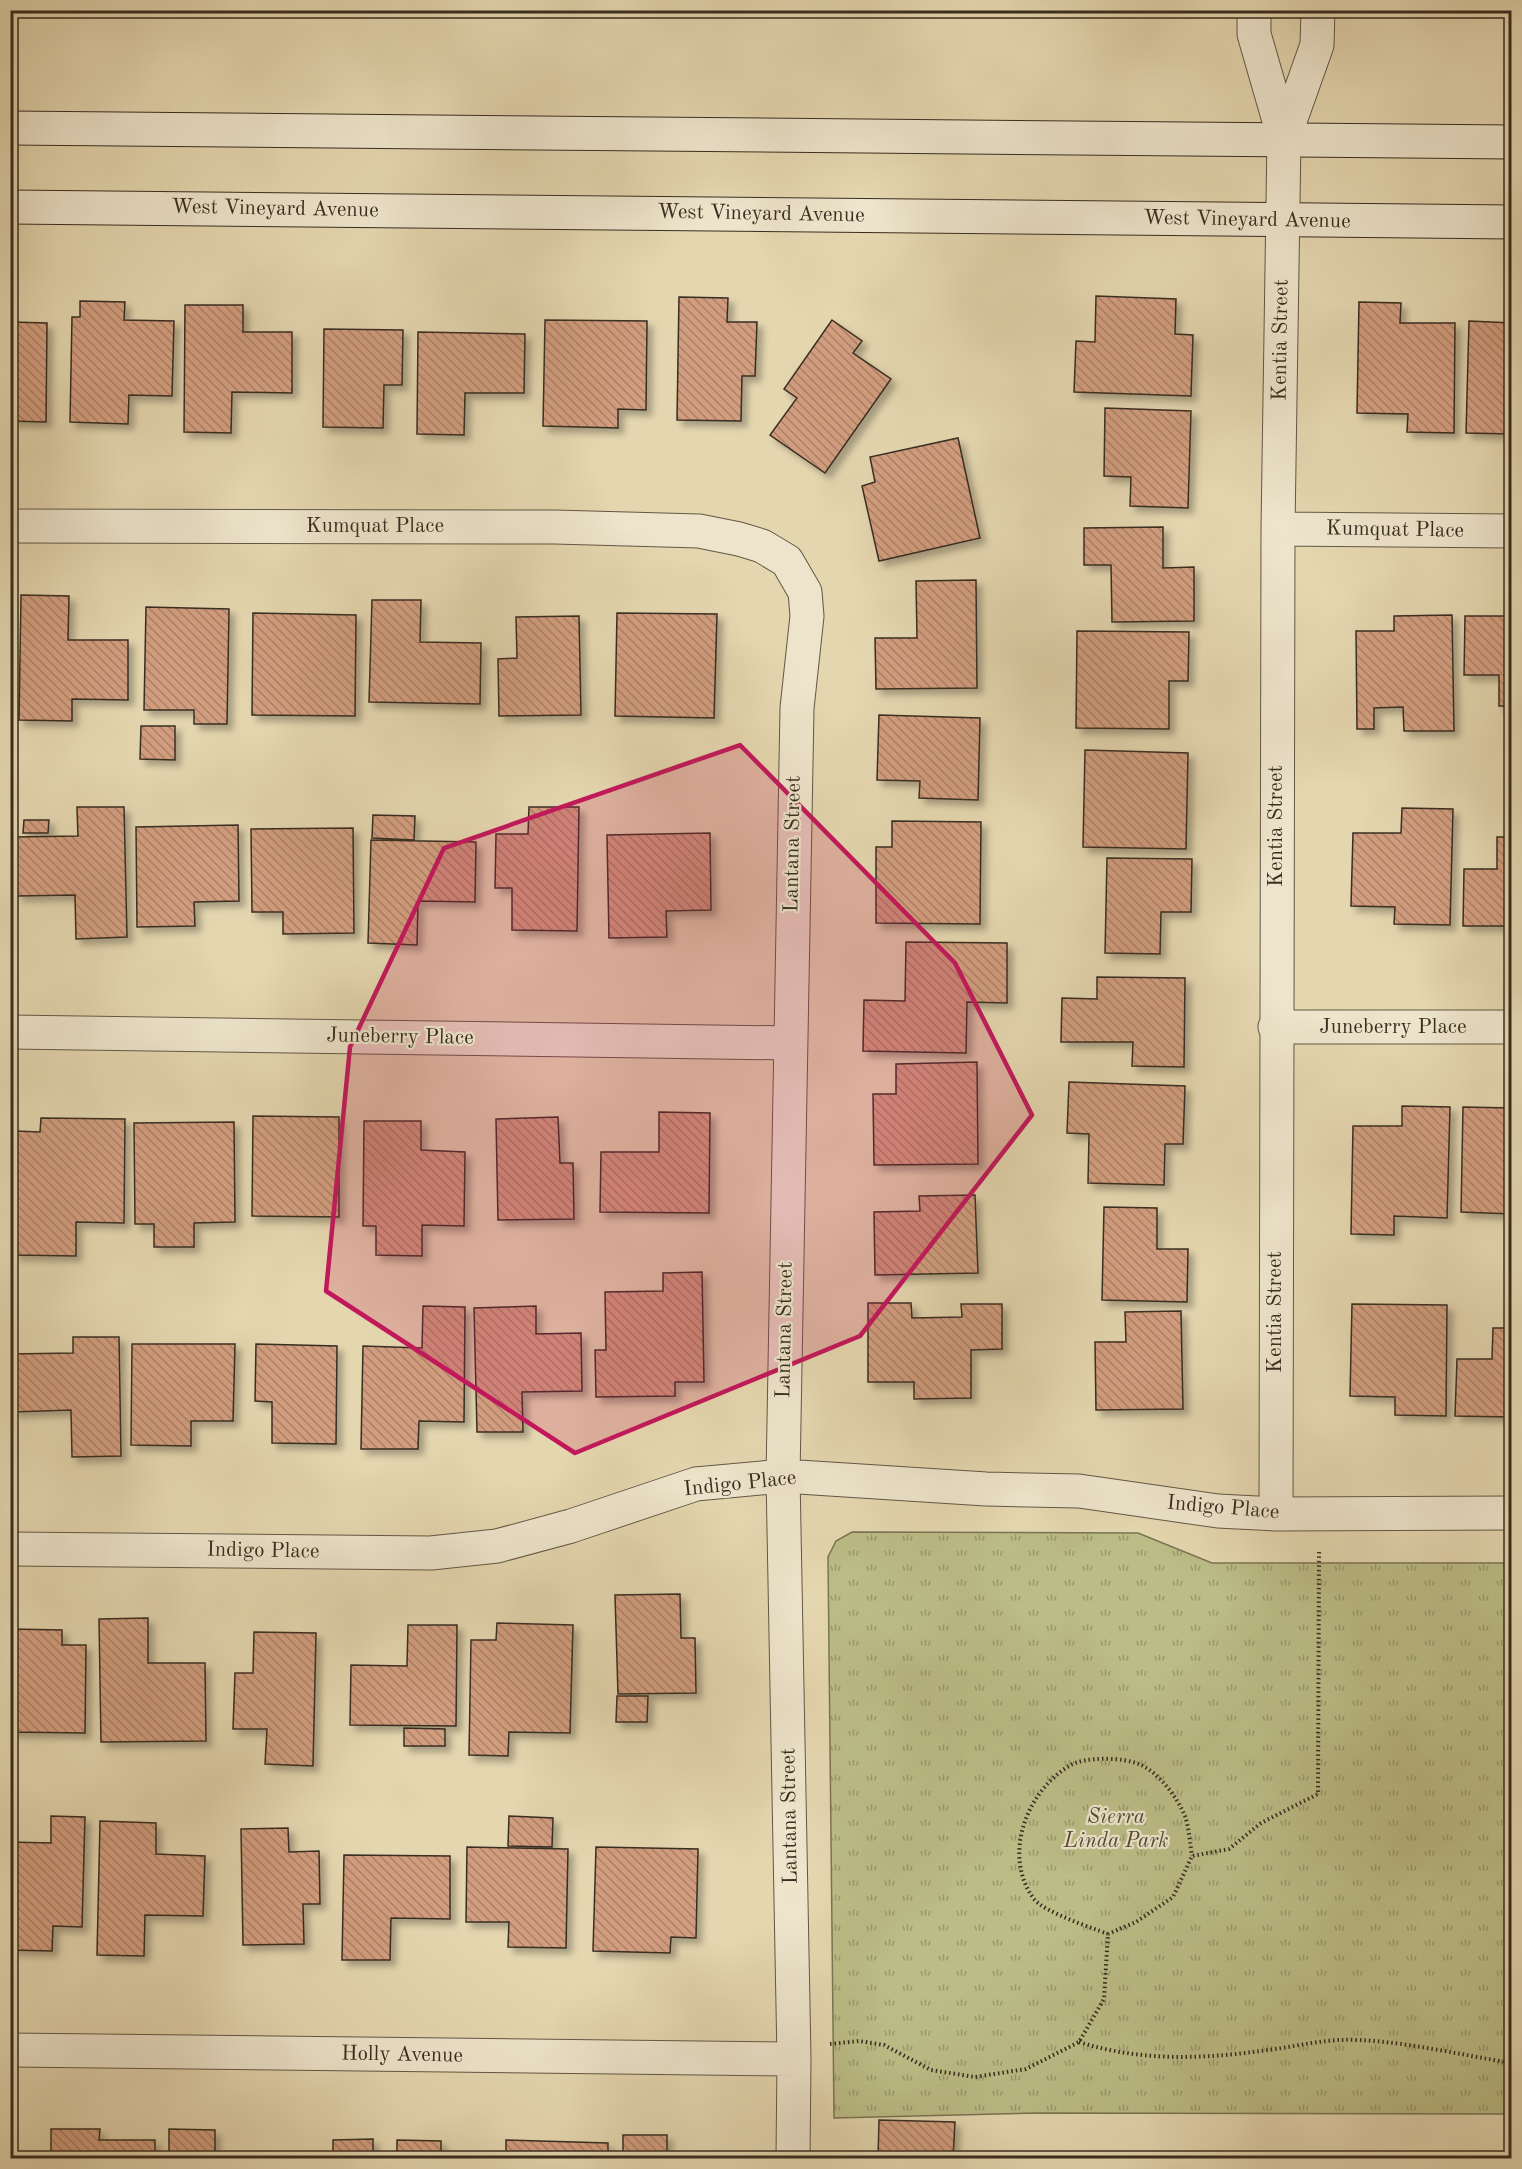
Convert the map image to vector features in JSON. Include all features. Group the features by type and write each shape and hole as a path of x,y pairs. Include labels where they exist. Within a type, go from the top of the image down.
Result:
{"street":[{"name":"Kentia Street","path":"1254,10 1254,34 1284,138 1278,529 1275,1027 1276,1514"},
{"name":"Kentia Street","path":"1284,138 1317,45 1318,10"},
{"path":"10,128 1284,138 1512,142"},
{"name":"West Vineyard Avenue","path":"10,207 1512,222"},
{"name":"Kumquat Place","path":"10,526 555,527 699,531 739,538"},
{"name":"Kumquat Place","path":"1278,529 1512,531"},
{"name":"Lantana Street","path":"739,538 762,546 787,561 805,592 807,615 796,708 783,1476 794,2059 793,2158"},
{"name":"Juneberry Place","path":"1275,1027 1512,1027"},
{"name":"Juneberry Place","path":"10,1032 789,1043"},
{"name":"Indigo Place","path":"10,1549 431,1553 497,1546 571,1526 696,1484 783,1476 986,1489 1079,1491 1218,1511 1276,1514 1512,1513"},
{"name":"Holly Avenue","path":"10,2050 794,2059"}],"path":[{"path":"1192,1856 1229,1850 1261,1823 1318,1794 1319,1552"},
{"path":"1104,1758 1141,1765 1170,1790 1185,1816 1192,1856 1173,1897 1136,1922 1108,1934 1071,1920 1035,1901 1019,1867 1023,1821 1046,1784 1071,1764 1104,1758"},
{"path":"826,2045 859,2041 884,2045 931,2070 975,2077 1026,2070 1079,2042 1104,1999 1108,1934"},
{"path":"1079,2042 1103,2050 1157,2058 1194,2058 1341,2040 1398,2045 1512,2063"}],"highlighted area":[{"path":"740,745 955,963 1032,1115 860,1336 575,1453 326,1291 350,1047 444,848"}],"green space":[{"name":"Sierra Linda Park","path":"852,1532 1138,1533 1212,1563 1511,1563 1511,2114 1035,2113 834,2118 828,1557 836,1541"}],"building":[{"path":"1096,296 1176,299 1175,334 1193,335 1191,396 1074,392 1076,341 1095,342"},
{"path":"679,297 728,298 727,322 757,322 755,376 742,376 741,421 677,420"},
{"path":"80,301 125,302 124,320 174,321 172,396 129,395 128,424 70,422 72,317 80,317"},
{"path":"1359,302 1401,303 1400,323 1455,323 1454,433 1407,432 1408,414 1357,413"},
{"path":"185,305 243,305 243,332 292,332 292,393 232,392 231,433 184,432"},
{"path":"545,320 647,321 646,410 618,409 618,428 543,426"},
{"path":"832,320 862,341 853,353 891,379 825,473 770,435 797,398 784,389"},
{"path":"1469,321 1512,323 1512,434 1466,433"},
{"path":"10,322 47,323 46,422 10,421"},
{"path":"324,329 403,330 402,385 384,385 383,428 323,427"},
{"path":"418,332 525,334 524,393 465,393 464,435 417,434"},
{"path":"1105,408 1191,411 1188,508 1130,506 1131,477 1104,476"},
{"path":"958,438 980,538 879,561 862,486 875,482 870,457"},
{"path":"1163,527 1163,568 1194,567 1194,621 1112,622 1111,565 1084,565 1084,528"},
{"path":"976,580 977,688 876,689 875,638 917,638 916,581"},
{"path":"21,595 69,596 68,640 128,640 128,700 72,699 72,721 19,720"},
{"path":"372,600 421,600 420,642 481,643 480,704 369,702"},
{"path":"146,607 229,609 227,724 194,724 194,710 144,710"},
{"path":"253,613 356,615 355,716 252,715"},
{"path":"617,613 717,614 714,718 615,716"},
{"path":"1452,615 1454,731 1404,731 1403,707 1374,708 1374,729 1357,729 1356,631 1394,631 1394,616"},
{"path":"579,616 581,715 499,716 498,659 517,658 516,617"},
{"path":"1465,616 1512,616 1512,706 1499,706 1499,675 1464,675"},
{"path":"1077,631 1189,632 1188,681 1169,681 1169,729 1076,728"},
{"path":"879,715 980,718 978,800 919,798 920,781 877,780"},
{"path":"141,726 175,726 175,760 140,759"},
{"path":"1085,750 1188,753 1186,849 1083,847"},
{"path":"77,807 124,807 127,937 76,939 75,895 17,896 16,837 78,836"},
{"path":"529,807 579,807 577,931 512,930 512,888 495,888 496,834 528,834"},
{"path":"1402,808 1453,809 1450,925 1394,924 1395,907 1351,906 1353,833 1401,833"},
{"path":"373,815 415,816 414,840 372,838"},
{"path":"24,820 49,820 48,833 23,833"},
{"path":"892,821 981,822 980,924 876,923 876,847 892,847"},
{"path":"238,825 239,901 194,902 195,926 137,927 136,827"},
{"path":"353,828 354,933 283,934 283,912 252,912 251,829"},
{"path":"710,833 711,910 666,911 667,937 609,938 607,835"},
{"path":"1497,837 1512,837 1512,926 1463,926 1464,869 1497,869"},
{"path":"371,840 476,842 475,902 418,901 417,945 368,943"},
{"path":"1107,858 1192,859 1191,912 1161,912 1160,954 1105,953"},
{"path":"906,942 1007,943 1007,1003 967,1002 966,1053 863,1051 864,1000 905,1001"},
{"path":"1097,977 1185,978 1184,1067 1132,1066 1133,1042 1061,1042 1062,998 1097,999"},
{"path":"977,1062 978,1164 874,1165 873,1094 896,1094 896,1064"},
{"path":"1069,1082 1185,1086 1183,1144 1165,1144 1164,1185 1088,1183 1089,1134 1067,1133"},
{"path":"1402,1106 1450,1107 1447,1218 1394,1216 1394,1235 1351,1234 1353,1126 1402,1126"},
{"path":"1463,1107 1512,1108 1512,1214 1461,1212"},
{"path":"659,1112 710,1113 709,1213 600,1212 601,1152 659,1152"},
{"path":"253,1116 339,1117 339,1217 252,1216"},
{"path":"558,1117 560,1163 573,1163 574,1219 498,1220 496,1119"},
{"path":"41,1118 125,1119 124,1223 76,1222 76,1256 14,1255 15,1131 40,1132"},
{"path":"364,1121 421,1121 421,1150 465,1152 464,1226 422,1225 422,1256 376,1255 376,1226 363,1226"},
{"path":"234,1122 235,1222 194,1223 194,1247 154,1247 154,1224 135,1224 134,1123"},
{"path":"975,1195 978,1273 875,1275 874,1212 920,1211 919,1196"},
{"path":"1104,1207 1157,1208 1157,1249 1188,1249 1187,1302 1102,1300"},
{"path":"702,1272 704,1382 675,1382 675,1396 596,1397 595,1350 606,1350 605,1292 663,1291 663,1273"},
{"path":"868,1303 911,1303 912,1318 962,1317 961,1304 1002,1304 1002,1349 971,1350 971,1398 914,1399 914,1382 868,1382"},
{"path":"1352,1304 1447,1305 1446,1416 1395,1415 1395,1397 1350,1396"},
{"path":"423,1306 465,1307 464,1422 419,1421 418,1449 361,1449 363,1346 422,1348"},
{"path":"536,1306 536,1334 581,1333 582,1391 522,1392 523,1432 477,1432 474,1308"},
{"path":"1181,1311 1183,1409 1096,1410 1095,1342 1126,1342 1125,1312"},
{"path":"1493,1328 1512,1328 1512,1417 1455,1416 1457,1359 1492,1359"},
{"path":"73,1337 119,1337 121,1456 72,1457 71,1410 13,1412 12,1354 73,1353"},
{"path":"132,1344 235,1344 233,1421 191,1421 191,1446 131,1445"},
{"path":"256,1344 337,1346 336,1444 272,1443 272,1402 255,1401"},
{"path":"680,1594 681,1638 695,1638 696,1693 618,1694 615,1595"},
{"path":"148,1618 148,1663 205,1663 206,1741 101,1742 99,1619"},
{"path":"497,1623 573,1625 570,1733 509,1732 508,1756 469,1755 471,1640 496,1640"},
{"path":"408,1625 457,1625 456,1726 350,1725 351,1665 407,1666"},
{"path":"10,1629 62,1630 62,1645 86,1645 85,1733 10,1732"},
{"path":"254,1632 316,1633 313,1766 265,1764 267,1729 233,1729 235,1673 253,1673"},
{"path":"617,1696 648,1696 647,1722 616,1722"},
{"path":"404,1728 445,1729 445,1746 404,1746"},
{"path":"51,1816 85,1817 82,1927 53,1926 52,1951 10,1950 10,1842 51,1843"},
{"path":"509,1816 553,1818 552,1847 508,1846"},
{"path":"100,1821 156,1823 156,1854 205,1856 203,1916 145,1915 144,1956 97,1955"},
{"path":"288,1828 289,1852 319,1851 320,1904 303,1904 304,1944 243,1945 241,1829"},
{"path":"467,1847 568,1849 566,1948 508,1947 509,1922 466,1922"},
{"path":"596,1847 698,1849 696,1938 671,1937 670,1953 593,1951"},
{"path":"344,1855 450,1856 450,1919 391,1918 390,1960 342,1960"},
{"path":"879,2120 955,2122 953,2158 878,2158"},
{"path":"51,2129 100,2129 99,2140 155,2140 155,2158 51,2158"},
{"path":"169,2129 215,2130 215,2158 169,2158"},
{"path":"623,2135 667,2135 667,2158 623,2158"},
{"path":"373,2139 373,2158 333,2158 333,2140"},
{"path":"397,2140 441,2141 441,2158 397,2158"},
{"path":"506,2140 608,2143 608,2158 506,2158"}]}
